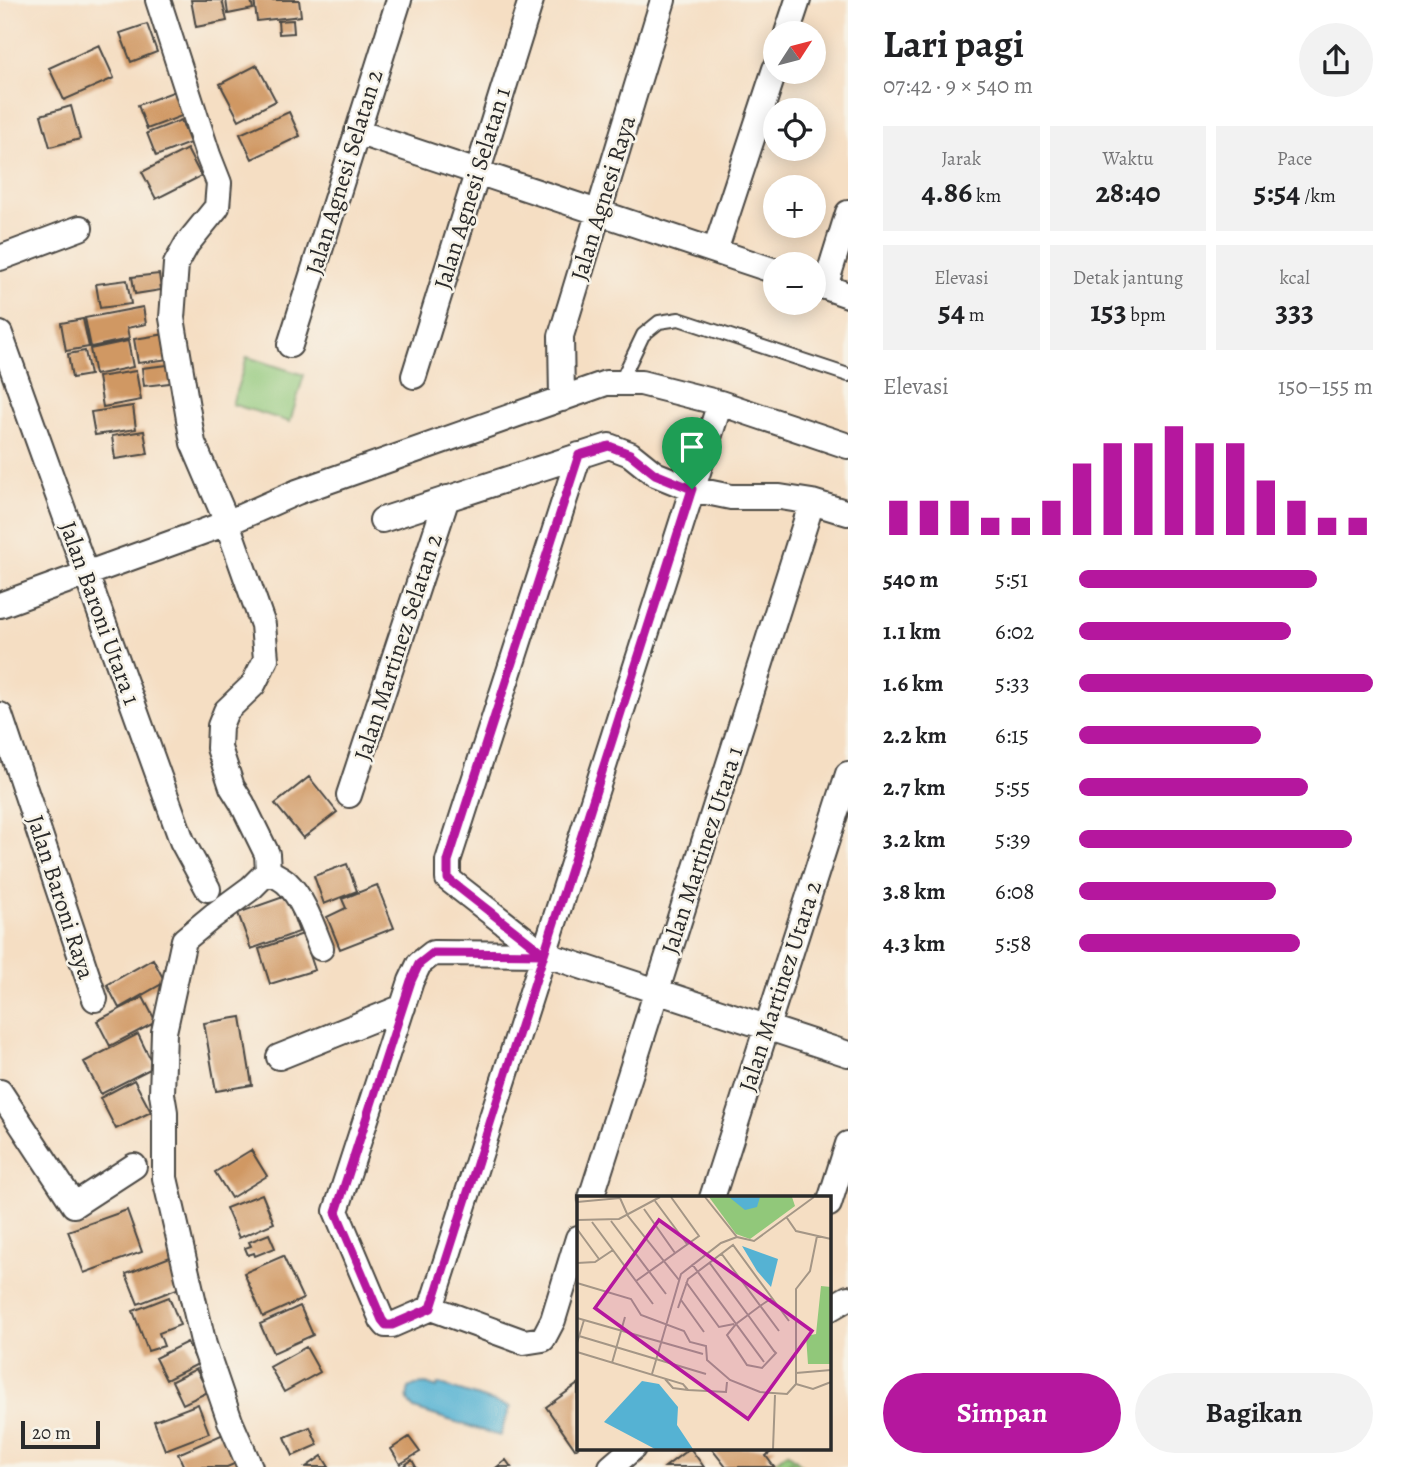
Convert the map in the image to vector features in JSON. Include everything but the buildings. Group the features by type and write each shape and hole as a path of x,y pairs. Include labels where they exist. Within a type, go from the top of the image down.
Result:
{"street":[{"path":"158,0 219,183 216,207 187,244 176,264 172,318 193,443 227,523 263,625 266,659 253,685 226,711 220,726 219,748 232,787 267,854 268,871 251,888 184,940 164,1032 162,1094 165,1112 165,1178 204,1345 230,1421 250,1467"},
{"name":"Jalan Agnesi Selatan 2","path":"290,345 399,0"},
{"name":"Jalan Agnesi Selatan 1","path":"414,376 531,0"},
{"name":"Jalan Agnesi Raya","path":"562,399 561,337 663,0"},
{"path":"791,21 798,0"},
{"path":"715,251 770,84"},
{"path":"357,132 763,267"},
{"path":"826,268 848,214"},
{"path":"0,258 80,228"},
{"path":"826,287 848,295"},
{"name":"Jalan Baroni Utara 1","path":"0,334 182,841 208,889"},
{"path":"0,605 227,523 298,492 606,383 641,383 720,403 848,446"},
{"path":"431,1308 720,403"},
{"path":"382,520 609,446 630,454 655,474 692,489 730,497 780,496 848,513"},
{"path":"544,954 448,879 448,861 579,455"},
{"name":"Jalan Martinez Selatan 2","path":"349,795 447,498"},
{"name":"Jalan Martinez Utara 1","path":"592,1196 812,502"},
{"name":"Jalan Baroni Raya","path":"0,715 95,999"},
{"name":"Jalan Martinez Utara 2","path":"713,1196 848,774"},
{"path":"268,871 288,884 297,897 321,948"},
{"path":"577,1244 553,1320 543,1339 524,1342 431,1308 392,1325 386,1325 382,1320 336,1212 411,981 419,964 433,953 544,954 848,1054"},
{"path":"279,1057 403,1007"},
{"path":"0,1092 74,1205 134,1166"},
{"path":"830,1201 848,1144"},
{"path":"830,1308 848,1298"},
{"path":"611,1467 631,1450"}],"lane":[{"path":"620,383 643,335 659,322 679,319 848,375"}],"green space":[{"path":"247,357 304,375 290,422 232,404"},
{"path":"787,1452 804,1467 769,1467"}],"water":[{"path":"426,1384 437,1388 438,1384 510,1407 500,1436 414,1409 408,1399 409,1388"}],"route":[{"path":"692,489 544,954 433,953 419,964 411,981 336,1212 386,1325 392,1325 431,1308 544,954 448,879 448,861 579,455 609,446 630,454 655,474 692,489"}]}
